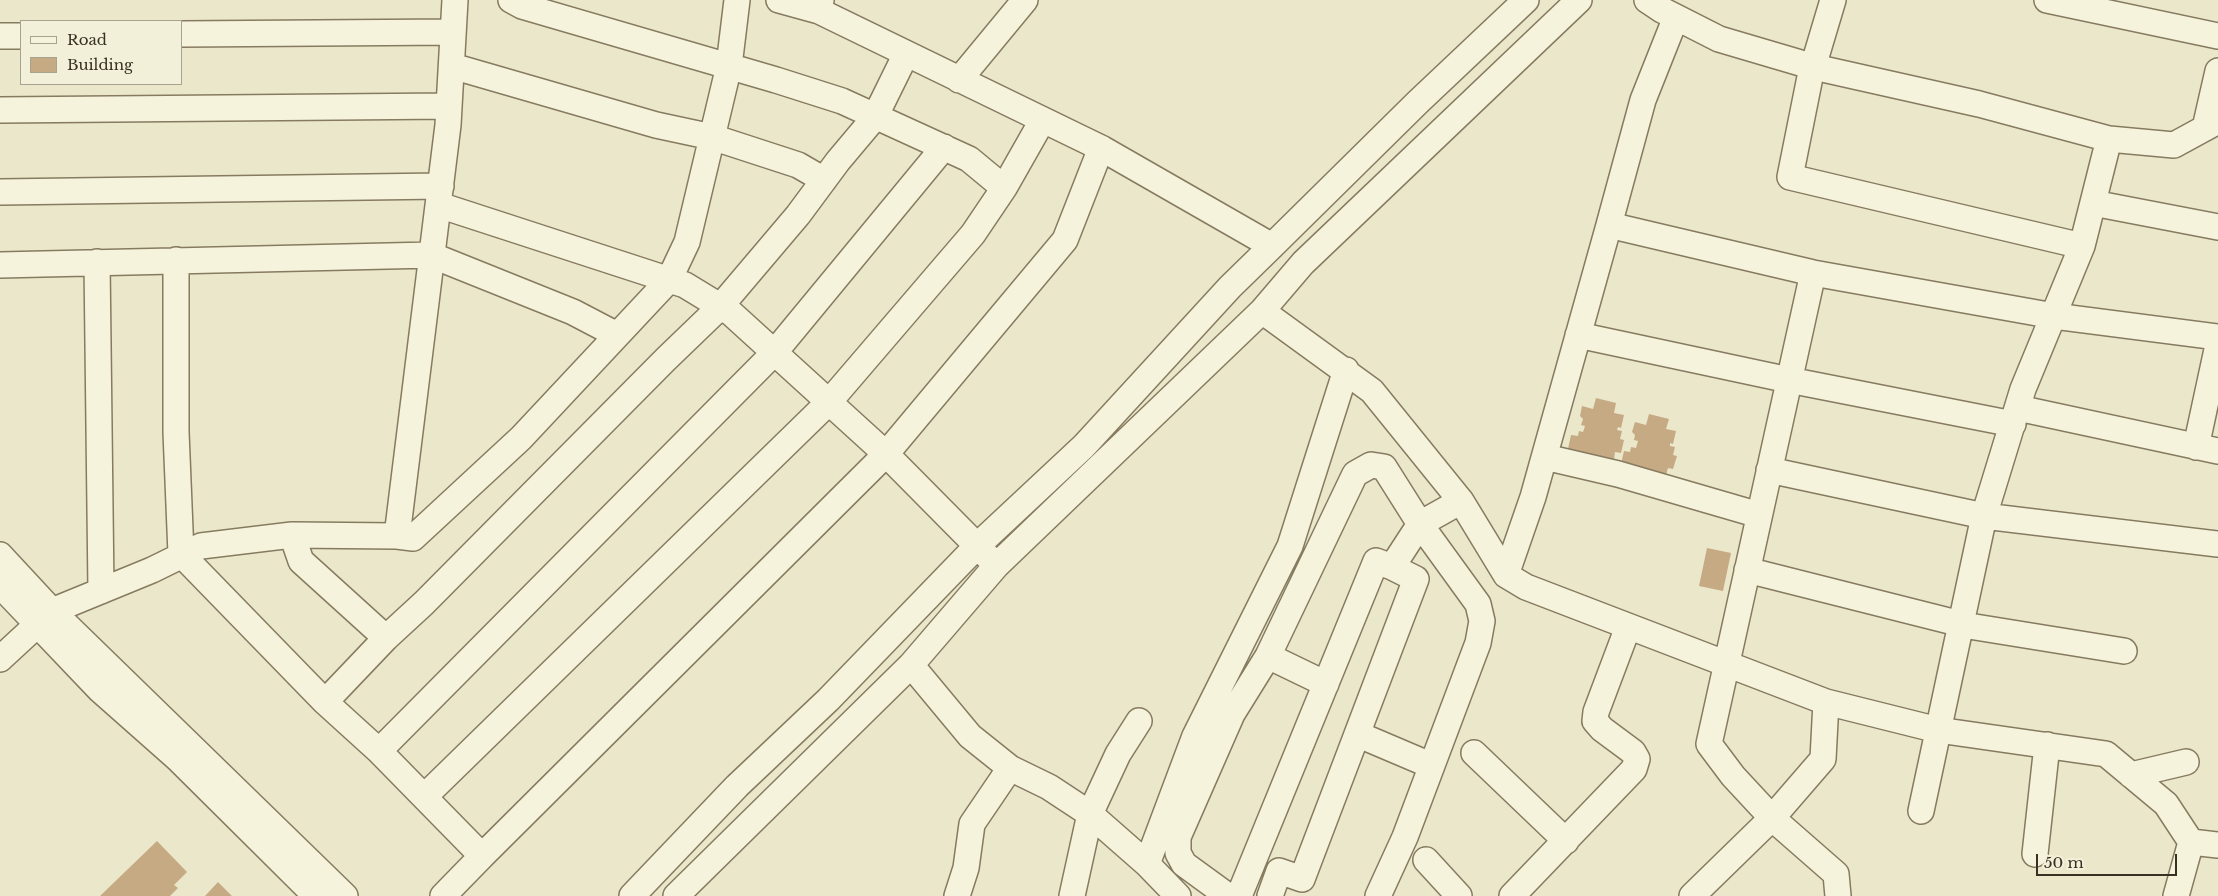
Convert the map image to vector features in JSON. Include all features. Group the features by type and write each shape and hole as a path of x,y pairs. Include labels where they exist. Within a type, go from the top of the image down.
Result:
{"street":[{"path":"397,536 431,254 440,195 449,106 455,0"},
{"path":"511,0 522,6 842,101 969,159 1004,188"},
{"path":"0,659 45,618 201,546 292,534 413,538 521,438 669,280 687,242 729,66 737,0"},
{"path":"779,0 820,6 906,54 1101,148 1272,246"},
{"path":"959,80 1025,0"},
{"path":"632,896 737,786 828,700 977,546 1084,446 1230,287 1418,102 1526,0"},
{"path":"676,896 911,665 996,566 1262,311 1303,263 1579,0"},
{"path":"1647,0 1719,39 1814,67 1979,104 2108,139 2174,145 2212,124 2218,71"},
{"path":"1833,0 1814,67 1790,177 2082,246"},
{"path":"2047,0 2218,36"},
{"path":"1506,575 1545,457 1643,100 1676,17"},
{"path":"182,34 453,32"},
{"path":"0,36 20,36"},
{"path":"325,702 386,638 424,603 720,307 798,215 875,117 906,54"},
{"path":"452,66 647,123 712,136 798,165 824,180"},
{"path":"0,110 449,106"},
{"path":"425,796 829,402 973,234 1004,188 1042,121"},
{"path":"1921,811 1984,516 2015,416 2082,246 2108,139"},
{"path":"379,751 774,353 944,146"},
{"path":"443,896 886,454 1066,240 1101,148"},
{"path":"0,192 440,195 685,285 731,313 886,454 996,566"},
{"path":"2093,203 2218,227"},
{"path":"1609,225 1813,273 2054,316 2218,337"},
{"path":"0,265 431,254 573,312 617,335"},
{"path":"176,260 176,432 181,554 325,702 425,796 482,856"},
{"path":"97,262 101,592"},
{"path":"1813,273 1709,744 1733,776 1772,818 1836,874 1838,896"},
{"path":"1262,311 1346,370 1372,391 1461,501 1506,575 1526,587 1826,702 1938,730 2106,754 2166,804 2191,842 2176,896"},
{"path":"1578,335 1789,380 2207,449 2218,345"},
{"path":"1147,864 1195,736 1290,546 1346,370"},
{"path":"1545,457 1618,474 1759,515"},
{"path":"1228,896 1184,864 1178,853 1178,837 1232,714 1268,656 1355,474 1371,465 1384,467 1420,524 1478,604 1482,621 1478,643 1430,765 1405,837 1378,896"},
{"path":"1769,470 1984,516 2218,544"},
{"path":"1392,567 1420,524 1461,501"},
{"path":"292,534 302,561 386,638"},
{"path":"0,555 100,690 178,759 316,896"},
{"path":"1239,896 1254,859 1326,684 1376,561 1416,579 1302,879 1254,859"},
{"path":"1747,570 1961,624 2124,651"},
{"path":"0,585 45,618 345,896"},
{"path":"1512,896 1634,769 1637,759 1634,752 1602,730 1596,721 1596,712 1628,627"},
{"path":"1268,656 1326,684"},
{"path":"911,665 970,736 1010,768 1049,787 1090,814 1147,864 1178,896"},
{"path":"1692,896 1772,818 1823,759 1826,702"},
{"path":"1072,896 1090,814 1118,754 1138,721"},
{"path":"1357,734 1430,765"},
{"path":"2035,854 2048,745"},
{"path":"1474,753 1566,841"},
{"path":"2131,775 2186,762"},
{"path":"957,896 966,868 972,824 1010,768"},
{"path":"2191,842 2218,845"},
{"path":"1426,860 1459,896"},
{"path":"1270,896 1279,871"}],"building":[{"path":"1596,398 1616,403 1614,413 1624,415 1621,428 1618,427 1617,430 1622,431 1620,439 1624,440 1621,453 1615,452 1614,459 1601,456 1599,464 1576,459 1578,451 1568,449 1571,435 1578,436 1579,431 1583,432 1585,426 1581,425 1583,419 1580,416 1582,406 1593,409"},
{"path":"1649,414 1669,419 1666,429 1676,431 1673,444 1670,443 1670,446 1675,447 1673,455 1677,456 1673,469 1668,468 1666,475 1621,464 1624,451 1630,452 1631,447 1636,448 1638,441 1634,440 1635,435 1632,432 1635,422 1646,425"},
{"path":"1707,548 1731,553 1723,591 1699,586"},
{"path":"157,841 187,872 174,885 178,888 170,896 100,896"},
{"path":"218,882 232,896 205,896"}]}
